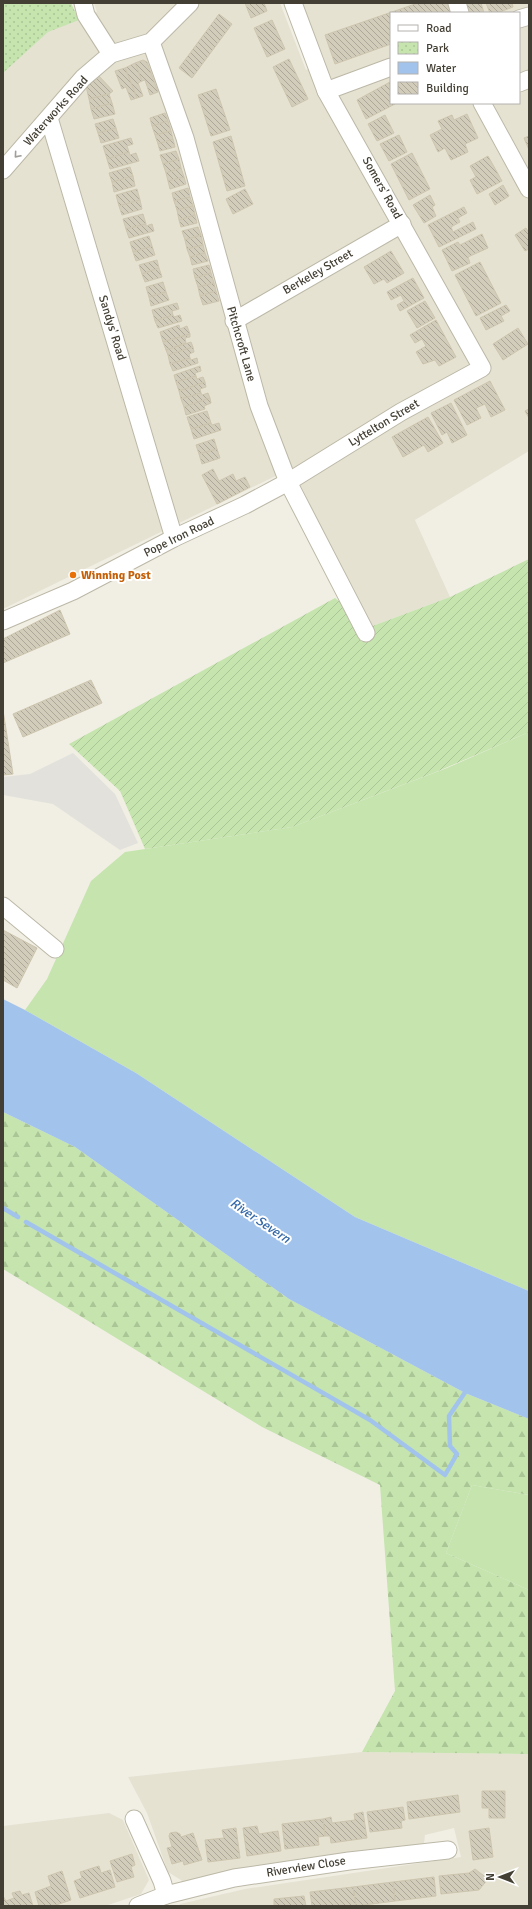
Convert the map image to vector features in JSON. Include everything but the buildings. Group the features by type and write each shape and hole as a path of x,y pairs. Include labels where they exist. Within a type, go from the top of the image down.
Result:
{"street":[{"path":"83,3 86,14 111,54 151,42 190,3"},
{"name":"Somers' Road","path":"293,3 326,91 482,368"},
{"name":"Pitchcroft Lane","path":"151,42 185,138 234,321 259,406 288,482 366,633"},
{"name":"Waterworks Road","path":"3,170 83,78 111,54"},
{"path":"326,91 390,67"},
{"path":"483,104 529,189"},
{"name":"Sandys' Road","path":"49,118 174,538"},
{"name":"Berkeley Street","path":"234,321 402,224"},
{"name":"Lyttelton Street","path":"288,482 401,412 482,368"},
{"name":"Pope Iron Road","path":"3,621 73,591 174,538 245,505 288,482"},
{"path":"3,906 55,949"},
{"path":"134,1819 162,1881 166,1895"},
{"name":"Riverview Close","path":"146,1905 166,1895 234,1878 349,1861 448,1850"}],"shaded area":[{"path":"94,3 280,3 306,70 324,59 302,3 529,3 529,451 415,520 450,597 370,627 292,468 3,609 3,73 48,31 97,12"},
{"path":"73,753 115,794 138,843 120,850 53,804 3,795 3,777 30,774"},
{"path":"362,1752 529,1754 529,1906 179,1906 180,1904 245,1889 461,1857 454,1828 425,1835 424,1844 184,1882 168,1872 147,1813 128,1777"},
{"path":"109,1813 123,1820 149,1880 141,1894 105,1906 3,1906 3,1826"}],"green space":[{"path":"3,3 71,3 79,20 48,32 3,73"},
{"path":"529,559 529,732 436,772 292,827 145,849 120,791 69,744 335,598 370,627 450,597"},
{"path":"529,732 529,1291 355,1217 136,1073 25,1010 47,979 91,881 125,852 292,827 447,768"},
{"path":"3,1112 75,1147 289,1299 465,1393 529,1419 529,1495 472,1485 446,1553 529,1590 529,1754 362,1752 395,1691 380,1485 262,1427 3,1269"},
{"path":"472,1485 529,1495 529,1590 446,1553"}],"water":[{"name":"River Severn","path":"3,999 136,1073 355,1217 529,1291 529,1419 465,1393 289,1299 75,1147 3,1112"}],"waterway":[{"path":"3,1208 18,1217"},
{"path":"26,1222 370,1420 445,1475 457,1454 450,1446 449,1416 468,1388"}],"place":[{"name":"Winning Post","path":"73,575"}]}
